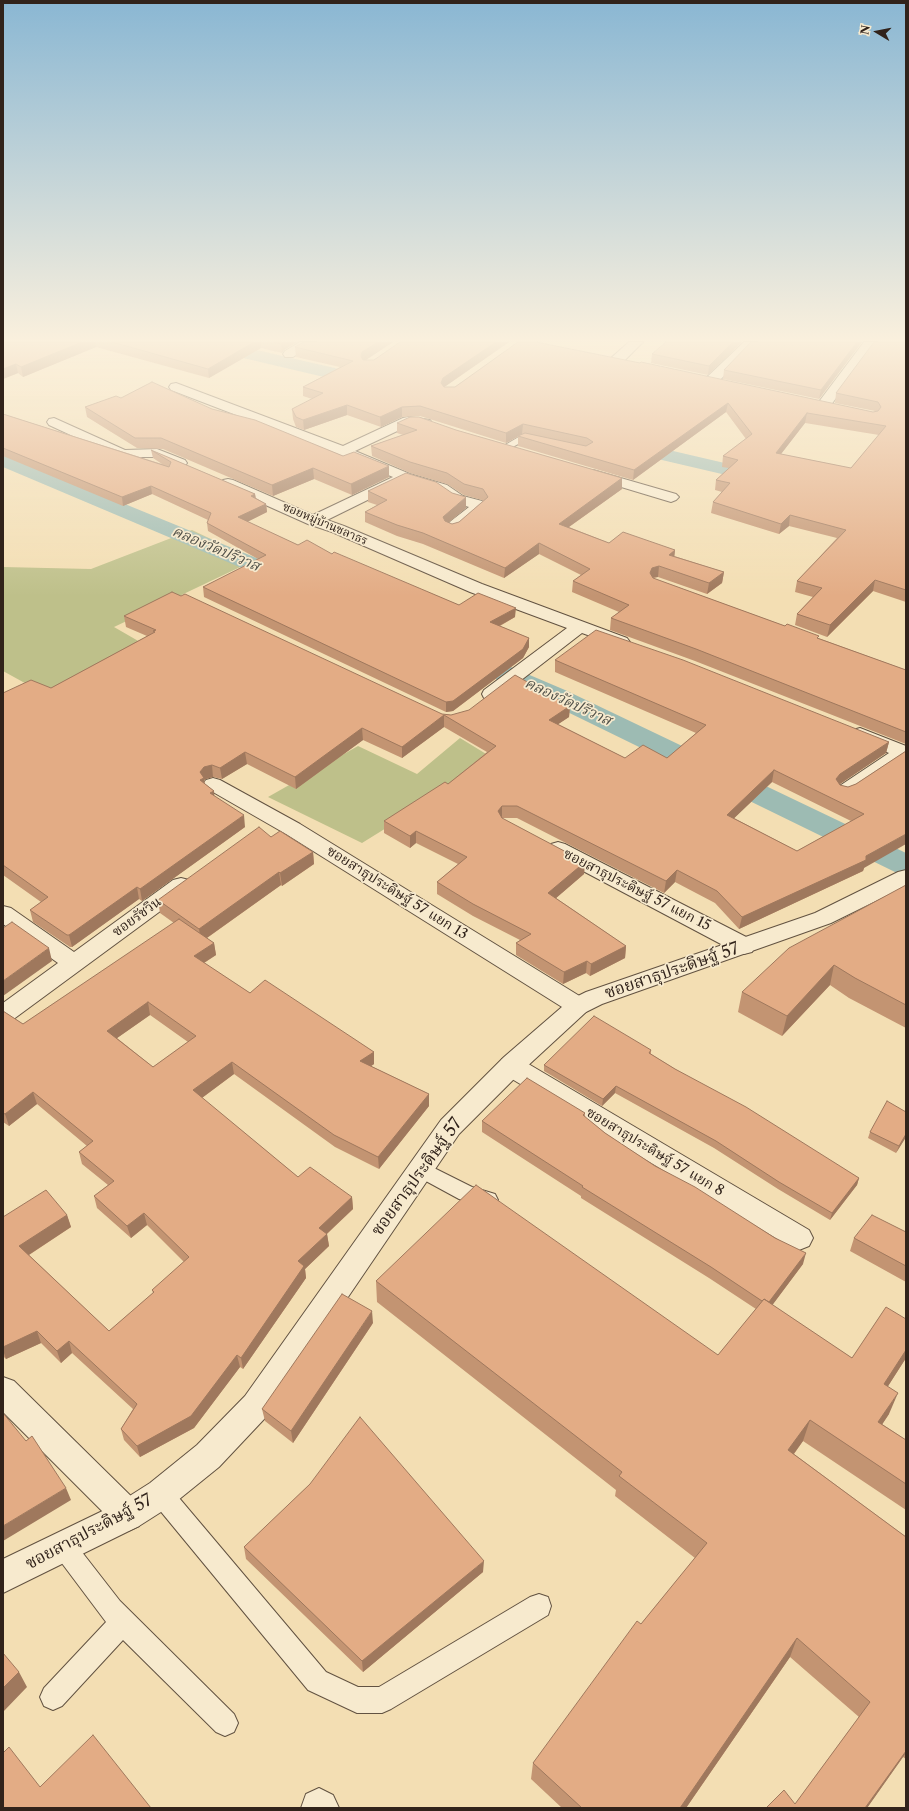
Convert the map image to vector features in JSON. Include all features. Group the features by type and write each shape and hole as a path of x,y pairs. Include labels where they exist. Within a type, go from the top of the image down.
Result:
{"street":[{"path":"64,427 123,454 157,453 192,468"},
{"path":"279,427 405,477 442,488 458,499 478,504 478,507 452,528"},
{"path":"343,451 396,427"},
{"path":"434,427 441,429"},
{"path":"491,444 526,454"},
{"path":"581,470 671,497"},
{"name":"ซอยหมู่บ้านชลาธร","path":"213,477 313,521 338,529 476,588 579,628 639,649"},
{"path":"313,521 405,477"},
{"path":"480,702 579,628"},
{"path":"846,729 905,752"},
{"path":"845,791 905,752"},
{"name":"ซอยสาธุประดิษฐ์ 57 แยก 13","path":"213,784 281,823 430,913 578,1006"},
{"path":"257,830 263,826 281,823"},
{"name":"ซอยสาธุประดิษฐ์ 57 แยก 15","path":"544,842 744,946"},
{"name":"ซอยรัชวิน","path":"7,1012 200,872"},
{"name":"ซอยสาธุประดิษฐ์ 57","path":"3,1576 128,1515 161,1494 208,1456 256,1406 420,1168 450,1127 511,1066 578,1006 594,998 823,918 902,879"},
{"path":"3,913 54,950 75,963"},
{"name":"ซอยสาธุประดิษฐ์ 57 แยก 8","path":"511,1066 798,1238"},
{"path":"3,1391 128,1515"}],"lane":[{"path":"505,448 522,438 531,438 551,444"},
{"path":"420,1168 466,1193 490,1201 503,1210"},
{"path":"161,1494 317,1682 357,1700 382,1700 540,1606"},
{"path":"63,1546 111,1610 225,1723"},
{"path":"52,1696 123,1622"}],"green space":[{"path":"192,530 255,560 114,627 147,646 52,698 3,671 3,567 91,569"},
{"path":"460,738 496,760 362,843 268,797 358,746 417,774"}],"building":[{"path":"3,427 42,427 169,467 171,462 151,450 255,494 251,496 266,504 238,517 298,545 307,540 332,554 334,552 459,605 478,593 516,608 490,622 529,638 523,649 453,701 446,702 203,587 266,555 207,523 211,513 151,486 122,497 3,448"},
{"path":"116,427 271,427 343,456 354,452 389,466 351,484 313,468 272,485 161,438 135,438"},
{"path":"407,427 446,427 622,478 559,524 609,543 623,532 675,550 669,555 724,572 709,583 659,566 652,568 650,573 653,578 785,626 787,624 819,636 817,638 906,670 906,732 696,649 611,618 629,605 573,581 590,569 539,543 505,568 423,533 397,525 365,512 387,500 368,491 406,473 436,482 452,493 466,497 443,517 445,521 452,524 459,522 488,497 483,489 464,484 447,473 410,462 371,446 417,430"},
{"path":"485,427 518,427 506,433"},
{"path":"534,427 695,427 634,470 518,436 525,433 586,446 593,442 587,438"},
{"path":"746,427 797,427 776,453 851,468 886,427 906,427 906,590 875,580 830,625 797,614 822,588 797,581 846,530 790,515 781,524 713,502 730,483 716,480 738,460 723,456 752,434"},
{"path":"172,592 181,596 185,594 442,714 451,715 469,710 515,675 570,706 549,720 625,758 643,745 667,758 706,725 555,660 596,630 683,660 889,742 840,774 836,779 840,785 848,787 856,784 906,751 906,834 866,856 866,860 742,917 717,891 677,870 666,881 517,806 502,806 498,811 502,818 585,862 548,893 626,946 591,964 587,961 564,972 516,943 531,934 473,904 437,882 467,857 416,831 410,836 384,821 445,782 448,784 496,746 444,715 402,747 362,728 295,777 245,752 220,768 212,765 204,767 200,772 204,778 200,780 214,791 210,793 244,815 140,889 137,887 67,935 30,910 48,897 3,865 3,693 31,680 51,688 155,632 153,631 156,630 124,616","holes":["774,770 864,814 797,851 727,815"]},
{"path":"259,827 271,837 280,831 313,852 280,873 279,872 199,929 158,900"},
{"path":"906,885 906,1005 834,965 787,1016 742,992 789,948"},
{"path":"179,919 214,943 194,956 250,993 265,980 374,1052 360,1061 429,1094 378,1157 334,1135 232,1062 193,1090 298,1177 310,1167 352,1197 319,1228 327,1234 298,1261 304,1266 241,1358 237,1355 191,1416 137,1446 121,1429 137,1404 69,1341 57,1351 37,1331 3,1347 3,1217 46,1190 67,1215 19,1246 109,1331 154,1292 152,1290 189,1257 144,1213 127,1226 94,1196 114,1181 79,1152 93,1141 33,1092 5,1114 3,1113 3,1011 23,1024","holes":["148,1002 196,1036 153,1067 107,1031"]},
{"path":"12,922 49,948 3,981 3,928"},
{"path":"594,1016 651,1050 649,1053 675,1069 746,1107 859,1178 832,1213 779,1182 716,1141 616,1086 603,1099 544,1065"},
{"path":"527,1078 585,1113 583,1115 605,1133 655,1166 695,1187 775,1238 806,1253 769,1302 764,1299 762,1301 711,1267 582,1187 583,1186 482,1121"},
{"path":"887,1101 906,1112 906,1134 899,1146 870,1132"},
{"path":"476,1185 718,1355 764,1299 852,1358 886,1307 906,1319 906,1350 884,1384 898,1393 878,1422 906,1440 906,1484 810,1420 788,1450 906,1537 906,1751 865,1808 766,1808 784,1790 795,1804 870,1702 797,1638 680,1808 582,1808 533,1763 637,1621 641,1624 707,1543 619,1476 622,1472 376,1281"},
{"path":"872,1215 906,1232 906,1266 854,1238"},
{"path":"342,1294 372,1311 291,1431 262,1409"},
{"path":"3,1413 26,1441 32,1436 66,1488 3,1526"},
{"path":"360,1417 484,1561 362,1661 244,1547 310,1484"},
{"path":"3,1653 19,1672 3,1688"},
{"path":"93,1735 151,1808 3,1808 3,1753 9,1747 40,1787"}],"waterway":[{"path":"626,446 769,479"},
{"name":"คลองวัดปริวาส","path":"3,460 290,580"},
{"name":"คลองวัดปริวาส","path":"464,656 556,696 906,865"}]}
